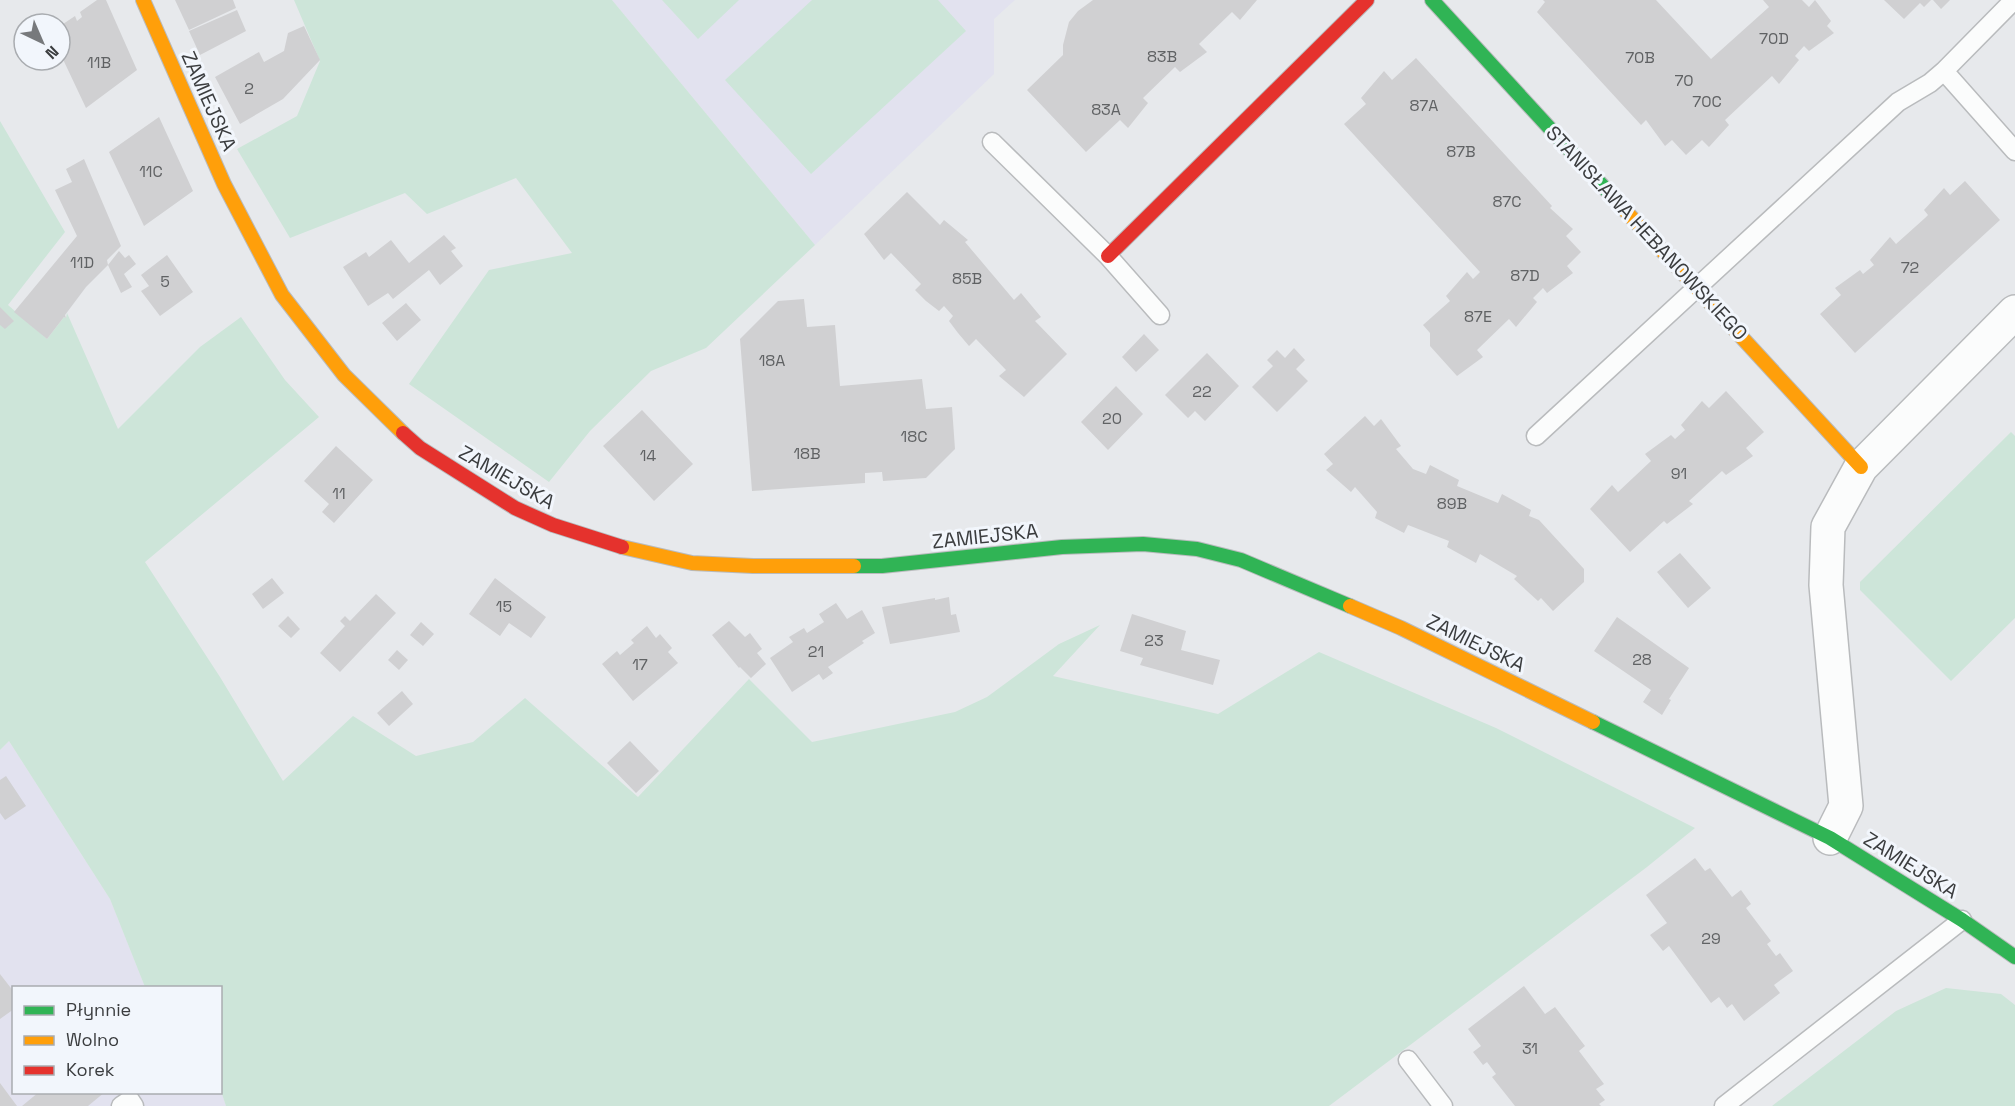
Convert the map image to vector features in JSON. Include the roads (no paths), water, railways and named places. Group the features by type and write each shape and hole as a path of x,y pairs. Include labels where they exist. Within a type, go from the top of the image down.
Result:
{"street":[{"name":"ZAMIEJSKA","path":"143,0 224,184 282,295 344,375 400,430 420,448 515,508 553,525 609,544 692,563 753,566 882,566 1062,547 1143,544 1197,549 1241,560 1401,628 1830,838 1962,920 2015,957"},
{"path":"1108,256 1367,0"},
{"name":"STANISŁAWA HEBANOWSKIEGO","path":"1432,0 1861,467"},
{"path":"1830,838 1846,806 1826,585 1828,527 1861,467 2015,312"}],"lane":[{"path":"1536,436 1898,102 1930,83 1944,71 2014,0"},
{"path":"1944,71 2015,151"},
{"path":"992,142 1108,256 1160,315"},
{"path":"1724,1106 1962,920"},
{"path":"1408,1060 1443,1106"},
{"path":"121,1106 130,1100 134,1106"}]}
